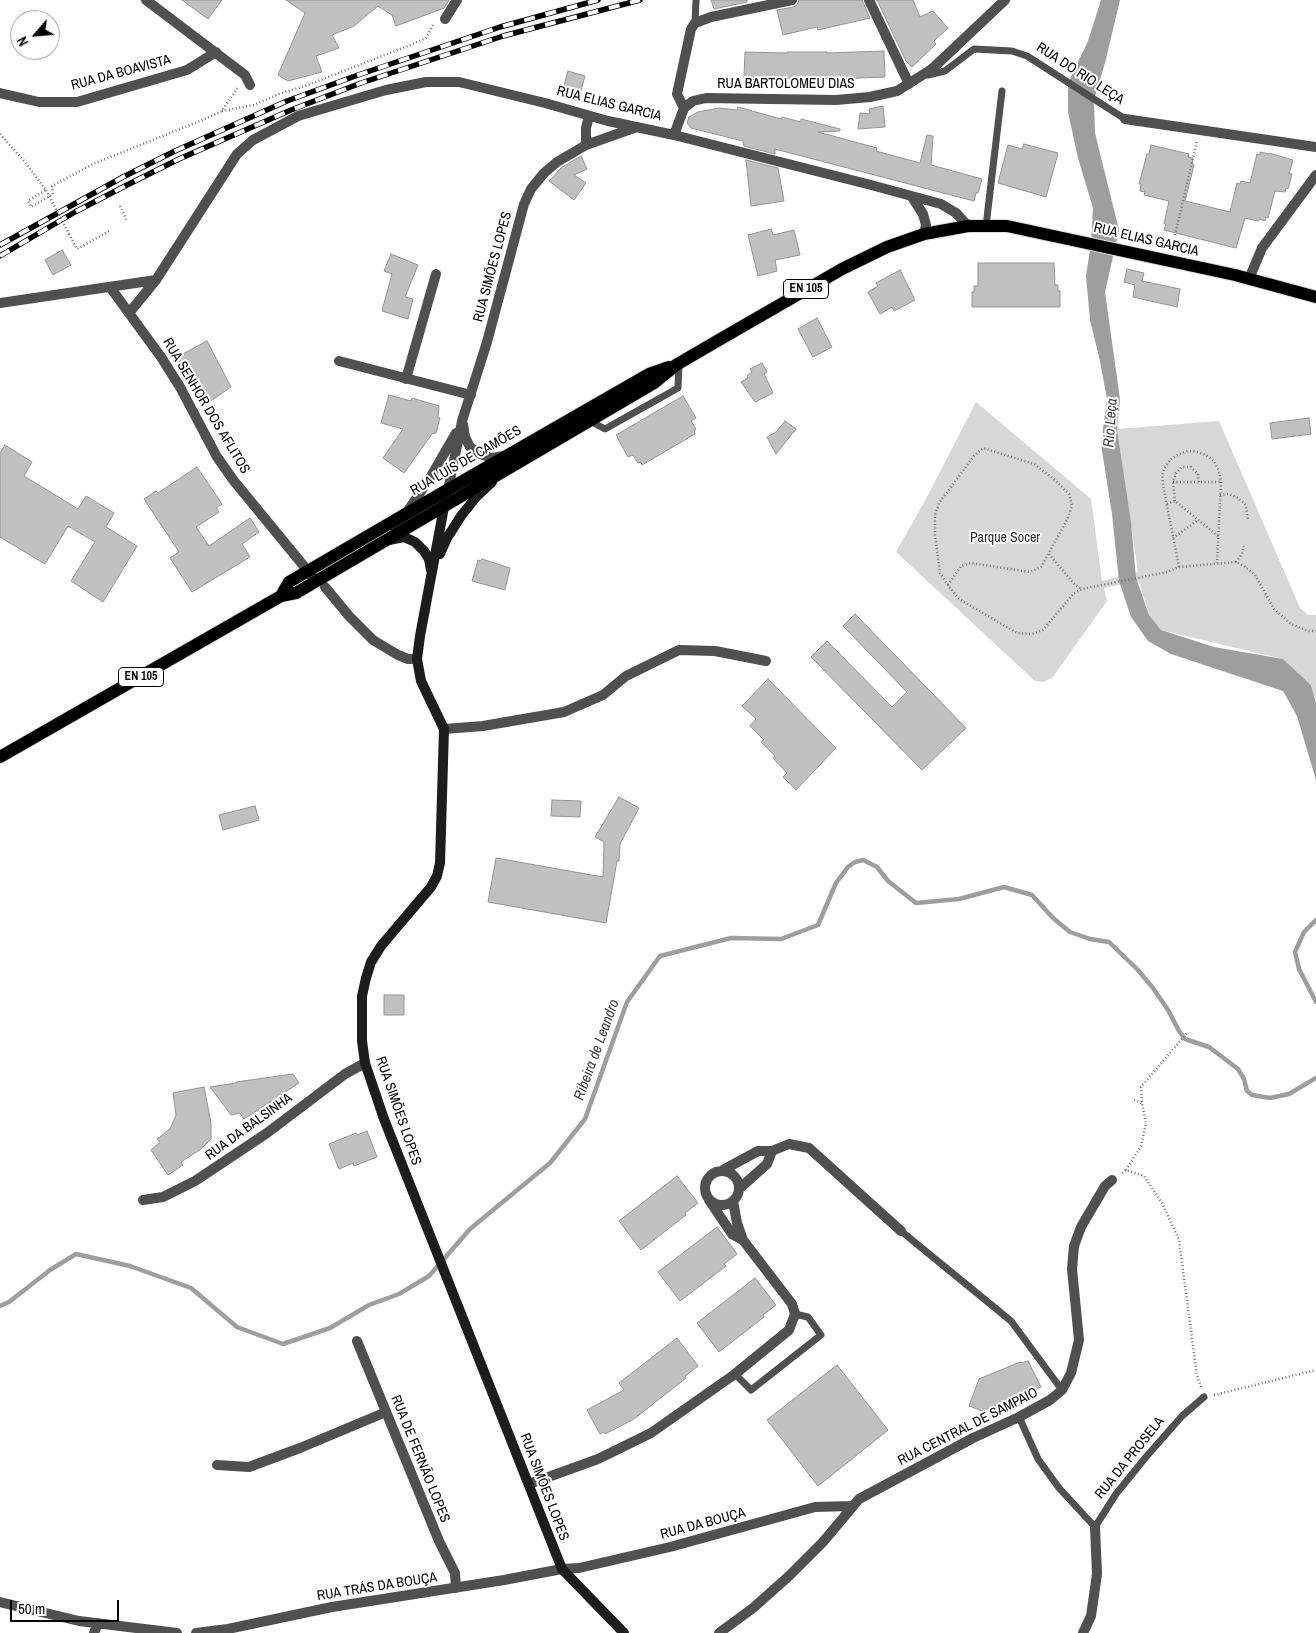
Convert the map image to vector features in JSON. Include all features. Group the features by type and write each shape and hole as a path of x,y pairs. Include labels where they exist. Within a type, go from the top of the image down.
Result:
{"main road":[{"name":"RUA ELIAS GARCIA","path":"944,230 968,226 1007,226 1249,279 1316,297"},
{"name":"RUA LUÍS DE CAMÕES","path":"0,757 281,596 296,594 320,583 388,540 654,383 678,364 842,269 886,247 924,234 944,230"},
{"name":"RUA LUÍS DE CAMÕES","path":"281,596 289,582 649,374 678,364"}],"street":[{"path":"146,0 216,52 248,80"},
{"path":"445,19 457,0"},
{"path":"674,135 684,108 677,94 691,29 695,23 711,17 792,0"},
{"path":"869,0 909,84"},
{"name":"RUA BARTOLOMEU DIAS","path":"684,108 693,101 706,98 836,100 870,97 897,91 925,75 1005,0"},
{"name":"RUA DA BOAVISTA","path":"0,93 39,102 77,102 187,70 216,52"},
{"name":"RUA ELIAS GARCIA","path":"156,280 237,154 253,140 298,116 386,90 426,82 459,82 635,128 674,135 862,182 941,204 956,213 968,226"},
{"path":"586,145 586,128 589,116"},
{"name":"RUA DO RIO LEÇA","path":"1124,119 1316,147"},
{"name":"RUA SIMÕES LOPES","path":"320,583 327,567 441,509 449,499 462,421 471,395 524,204 531,189 544,173 557,162 586,145 635,128"},
{"path":"1249,279 1262,248 1316,174"},
{"path":"912,197 923,214 926,225 924,234"},
{"path":"406,378 436,274"},
{"path":"0,303 156,280"},
{"path":"129,313 156,280"},
{"name":"RUA SENHOR DOS AFLITOS","path":"110,287 162,357 217,457 234,481 308,571 372,640 398,655 408,659 417,659"},
{"path":"339,361 471,395"},
{"name":"RUA SIMÕES LOPES","path":"451,488 601,407 649,374"},
{"path":"462,421 465,437 470,447 480,454 492,458 506,456"},
{"name":"RUA SIMÕES LOPES","path":"406,514 430,478 462,421"},
{"name":"RUA SIMÕES LOPES","path":"432,574 447,538 461,516 477,496 501,474"},
{"path":"451,488 464,494 471,491"},
{"path":"421,505 429,502 441,509"},
{"name":"RUA SIMÕES LOPES","path":"441,509 417,659 421,681 444,728 440,863 437,876 423,898 380,946 371,962 362,996 362,1041 365,1062 384,1120 562,1569 624,1633"},
{"path":"388,540 404,537 415,542 429,559 432,574"},
{"path":"444,728 483,726 564,712 603,695 626,676 679,650 715,651 766,661"},
{"name":"RUA DA BALSINHA","path":"143,1200 163,1197 195,1181 266,1133 345,1074 365,1062"},
{"path":"743,1240 732,1234 716,1213 704,1188 705,1182 712,1173 723,1170 758,1151 772,1151 788,1144 809,1148 901,1232"},
{"path":"529,1484 598,1459 652,1433 735,1374 789,1330 795,1314 792,1304 743,1240 737,1223 733,1201 739,1189 767,1164 772,1151"},
{"path":"723,1170 733,1174 737,1179 739,1189"},
{"name":"RUA CENTRAL DE SAMPAIO","path":"718,1633 753,1608 789,1576 823,1542 851,1506 859,1499 964,1443 1019,1417 1050,1400 1062,1390 1071,1373 1079,1340 1072,1269 1074,1246 1080,1227 1105,1186 1112,1180"},
{"path":"708,1199 713,1203 723,1206 733,1201"},
{"name":"RUA DE FERNÃO LOPES","path":"358,1341 439,1541 455,1573 456,1588"},
{"path":"217,1465 249,1467 386,1412"},
{"name":"RUA DA BOUÇA","path":"562,1569 579,1568 670,1547 815,1507 851,1506"},
{"path":"1083,1633 1091,1616 1097,1574 1095,1526"},
{"name":"RUA TRÁS DA BOUÇA","path":"196,1633 228,1629 332,1607 562,1569"},
{"path":"0,1602 80,1621 96,1628 177,1633"}],"lane":[{"path":"695,23 696,0"},
{"name":"RUA DO RIO LEÇA","path":"925,75 945,71 974,49 1012,51 1027,56 1124,119"},
{"path":"986,226 1002,91"},
{"path":"590,421 605,429 678,388 678,364"},
{"path":"901,1232 1011,1321 1062,1390"},
{"path":"735,1374 751,1390 821,1335 808,1317 795,1314"},
{"name":"RUA DA PROSELA","path":"1095,1526 1116,1494 1146,1458 1182,1416 1204,1397"},
{"path":"1019,1417 1038,1459 1059,1488 1095,1526"}],"path":[{"path":"46,190 28,201 31,207 53,194 52,186 93,164 222,111 254,105 408,46 426,38 436,21 445,19"},
{"path":"222,111 248,80"},
{"path":"206,119 207,123"},
{"path":"1175,234 1199,130"},
{"path":"0,134 46,190 78,249 111,230"},
{"path":"120,206 127,221"},
{"path":"948,585 961,566 971,563 1030,572 1042,567 1067,520 1072,506 1069,494 1056,480 1034,464 984,448 974,456 938,503 935,516 935,535 940,572 948,585 959,599 1017,634 1032,634 1043,630 1074,593 1082,589 1167,572 1179,567 1236,562 1255,575 1274,608 1291,624 1308,631 1316,631"},
{"path":"1179,567 1162,485 1162,476 1165,467 1171,459 1188,451 1206,455 1214,462 1219,471 1221,482 1217,563"},
{"path":"1199,482 1198,474 1191,467 1182,467 1176,473 1174,482 1175,502 1218,536"},
{"path":"1174,482 1221,482"},
{"path":"1220,495 1229,494 1245,504 1248,520"},
{"path":"1166,504 1175,502"},
{"path":"1173,538 1198,520"},
{"path":"1236,562 1242,554 1244,546"},
{"path":"1049,553 1075,585 1082,589"},
{"path":"1112,1180 1126,1170 1141,1146 1146,1123 1142,1103 1142,1088 1187,1032"},
{"path":"1134,1100 1142,1103"},
{"path":"1126,1170 1144,1176 1162,1203 1179,1240 1197,1376 1204,1397 1316,1370"}],"green space":[{"name":"Parque Socer","path":"976,402 1091,499 1102,581 1138,572 1117,429 1219,421 1300,608 1308,615 1316,615 1316,701 1311,685 1283,659 1161,630 1149,615 1139,581 1104,588 1107,601 1052,678 1043,682 1035,681 896,552"}],"water":[{"name":"Rio Leça","path":"1101,0 1120,0 1094,100 1095,133 1119,230 1105,292 1120,399 1117,429 1131,522 1136,578 1149,615 1161,630 1214,647 1283,659 1311,685 1316,703 1316,780 1297,716 1283,691 1171,654 1148,641 1131,617 1119,581 1112,514 1101,444 1107,399 1090,320 1086,276 1091,243 1093,208 1078,158 1068,112 1068,83 1088,41"}],"building":[{"path":"182,0 222,0 208,19"},
{"path":"286,0 449,0 444,8 396,26 392,15 378,6 354,26 332,35 339,48 316,56 322,72 288,81 278,75 305,13"},
{"path":"711,0 747,0 747,2 714,9"},
{"path":"799,0 862,0 870,18 818,30 817,27 783,35 777,10 794,7"},
{"path":"877,0 913,0 920,17 933,11 948,28 934,41 936,44 912,67 906,61"},
{"path":"884,51 885,77 836,79 744,77 745,52 827,53"},
{"path":"568,71 585,76 578,101 561,97"},
{"path":"883,106 885,127 858,129 860,113 870,114 869,109"},
{"path":"738,107 781,119 782,117 801,122 801,119 840,129 840,131 818,132 877,148 876,151 920,163 927,135 933,136 931,165 982,179 978,193 976,193 974,201 775,149 775,154 744,146 743,141 691,128 687,123 689,117 698,112 719,108 737,110"},
{"path":"1024,144 1058,153 1046,197 998,183 1008,145 1022,149"},
{"path":"1151,145 1189,154 1188,157 1193,158 1192,164 1194,165 1185,201 1230,212 1237,183 1240,184 1241,181 1250,183 1257,154 1260,155 1260,152 1293,160 1289,174 1292,174 1288,189 1286,188 1285,192 1275,191 1268,218 1266,217 1265,221 1245,218 1236,248 1164,230 1169,201 1144,195 1145,192 1140,191 1141,184 1139,184"},
{"path":"581,156 587,169 574,175 586,183 574,200 549,181 561,168"},
{"path":"746,160 778,168 784,201 751,206"},
{"path":"771,229 773,235 794,230 800,255 775,260 777,271 758,276 748,235"},
{"path":"62,250 71,265 53,275 45,260"},
{"path":"391,254 418,265 405,297 413,299 408,319 382,311 392,274 384,271"},
{"path":"978,263 1054,263 1055,285 1058,285 1058,291 1060,291 1060,307 972,307 972,292 974,292 974,286 978,286"},
{"path":"1127,269 1144,273 1142,281 1180,289 1177,307 1133,297 1135,285 1124,282"},
{"path":"900,270 915,300 894,311 892,307 880,314 868,292 878,286 876,283"},
{"path":"817,318 832,347 813,357 798,329"},
{"path":"207,341 231,387 202,407 177,357"},
{"path":"762,363 767,372 764,374 773,393 755,402 741,382 748,378 747,376 752,372 750,369"},
{"path":"389,395 411,401 412,398 439,406 438,418 440,418 436,433 432,434 404,473 383,458 403,429 381,423"},
{"path":"683,396 696,418 691,421 696,429 694,431 695,434 642,465 641,462 638,463 633,455 628,457 616,435"},
{"path":"1309,418 1311,434 1272,439 1270,423"},
{"path":"785,421 796,429 776,454 767,437 776,432"},
{"path":"5,445 32,462 24,476 78,509 86,496 114,513 106,527 137,546 103,602 71,581 95,542 68,526 45,564 0,537 0,453"},
{"path":"197,467 222,504 216,508 219,512 196,527 209,546 250,518 259,532 242,544 250,557 192,592 170,558 179,552 144,499 156,491 158,493"},
{"path":"482,559 510,568 505,590 472,581 478,560 481,561"},
{"path":"855,614 966,728 922,770 811,657 827,641 892,707 907,692 843,626"},
{"path":"768,679 836,748 796,790 783,777 787,773 773,758 775,756 761,742 764,740 750,726 756,719 742,706"},
{"path":"619,797 639,808 620,844 619,861 617,861 606,923 488,902 496,858 603,877 604,842 595,837"},
{"path":"552,800 581,801 580,817 551,816"},
{"path":"255,806 259,820 223,830 219,815"},
{"path":"384,995 404,995 404,1015 384,1015"},
{"path":"293,1074 299,1083 244,1119 240,1113 231,1115 210,1087 236,1082"},
{"path":"204,1087 211,1123 211,1139 201,1149 181,1162 183,1165 168,1175 151,1150 160,1142 157,1139 170,1129 176,1115 173,1093"},
{"path":"367,1131 377,1157 354,1166 353,1163 339,1169 329,1144 356,1133 357,1135"},
{"path":"677,1176 698,1203 685,1213 686,1215 641,1250 619,1221"},
{"path":"717,1227 737,1254 724,1264 726,1266 680,1301 658,1272"},
{"path":"755,1278 776,1305 763,1315 764,1317 719,1352 697,1323"},
{"path":"677,1338 698,1366 685,1376 686,1378 634,1419 605,1434 604,1432 600,1434 587,1410 624,1390 619,1383"},
{"path":"1028,1361 1041,1387 982,1411 969,1406 979,1379 1020,1362"},
{"path":"837,1365 888,1430 818,1486 767,1420"}],"waterway":[{"name":"Ribeira de Leandro","path":"0,1306 9,1302 50,1270 76,1254 130,1266 191,1288 237,1327 283,1344 330,1328 369,1305 399,1294 429,1276 470,1229 550,1163 585,1119 627,1002 660,956 731,938 781,939 818,925 836,883 848,867 855,862 863,860 877,867 888,881 916,903 959,899 1004,887 1032,895 1053,918 1070,932 1090,939 1109,942 1137,969 1153,988 1185,1039 1209,1047 1238,1069 1244,1079 1247,1091 1252,1095 1270,1098 1289,1094 1316,1078"},
{"name":"Ribeira de Leandro","path":"1316,920 1304,932 1295,952 1299,969 1316,1002"}],"railway":[{"path":"0,245 123,177 175,151 287,101 500,27 598,0"},
{"path":"0,256 75,212 127,185 179,159 291,110 361,83 503,36 640,0"}]}
